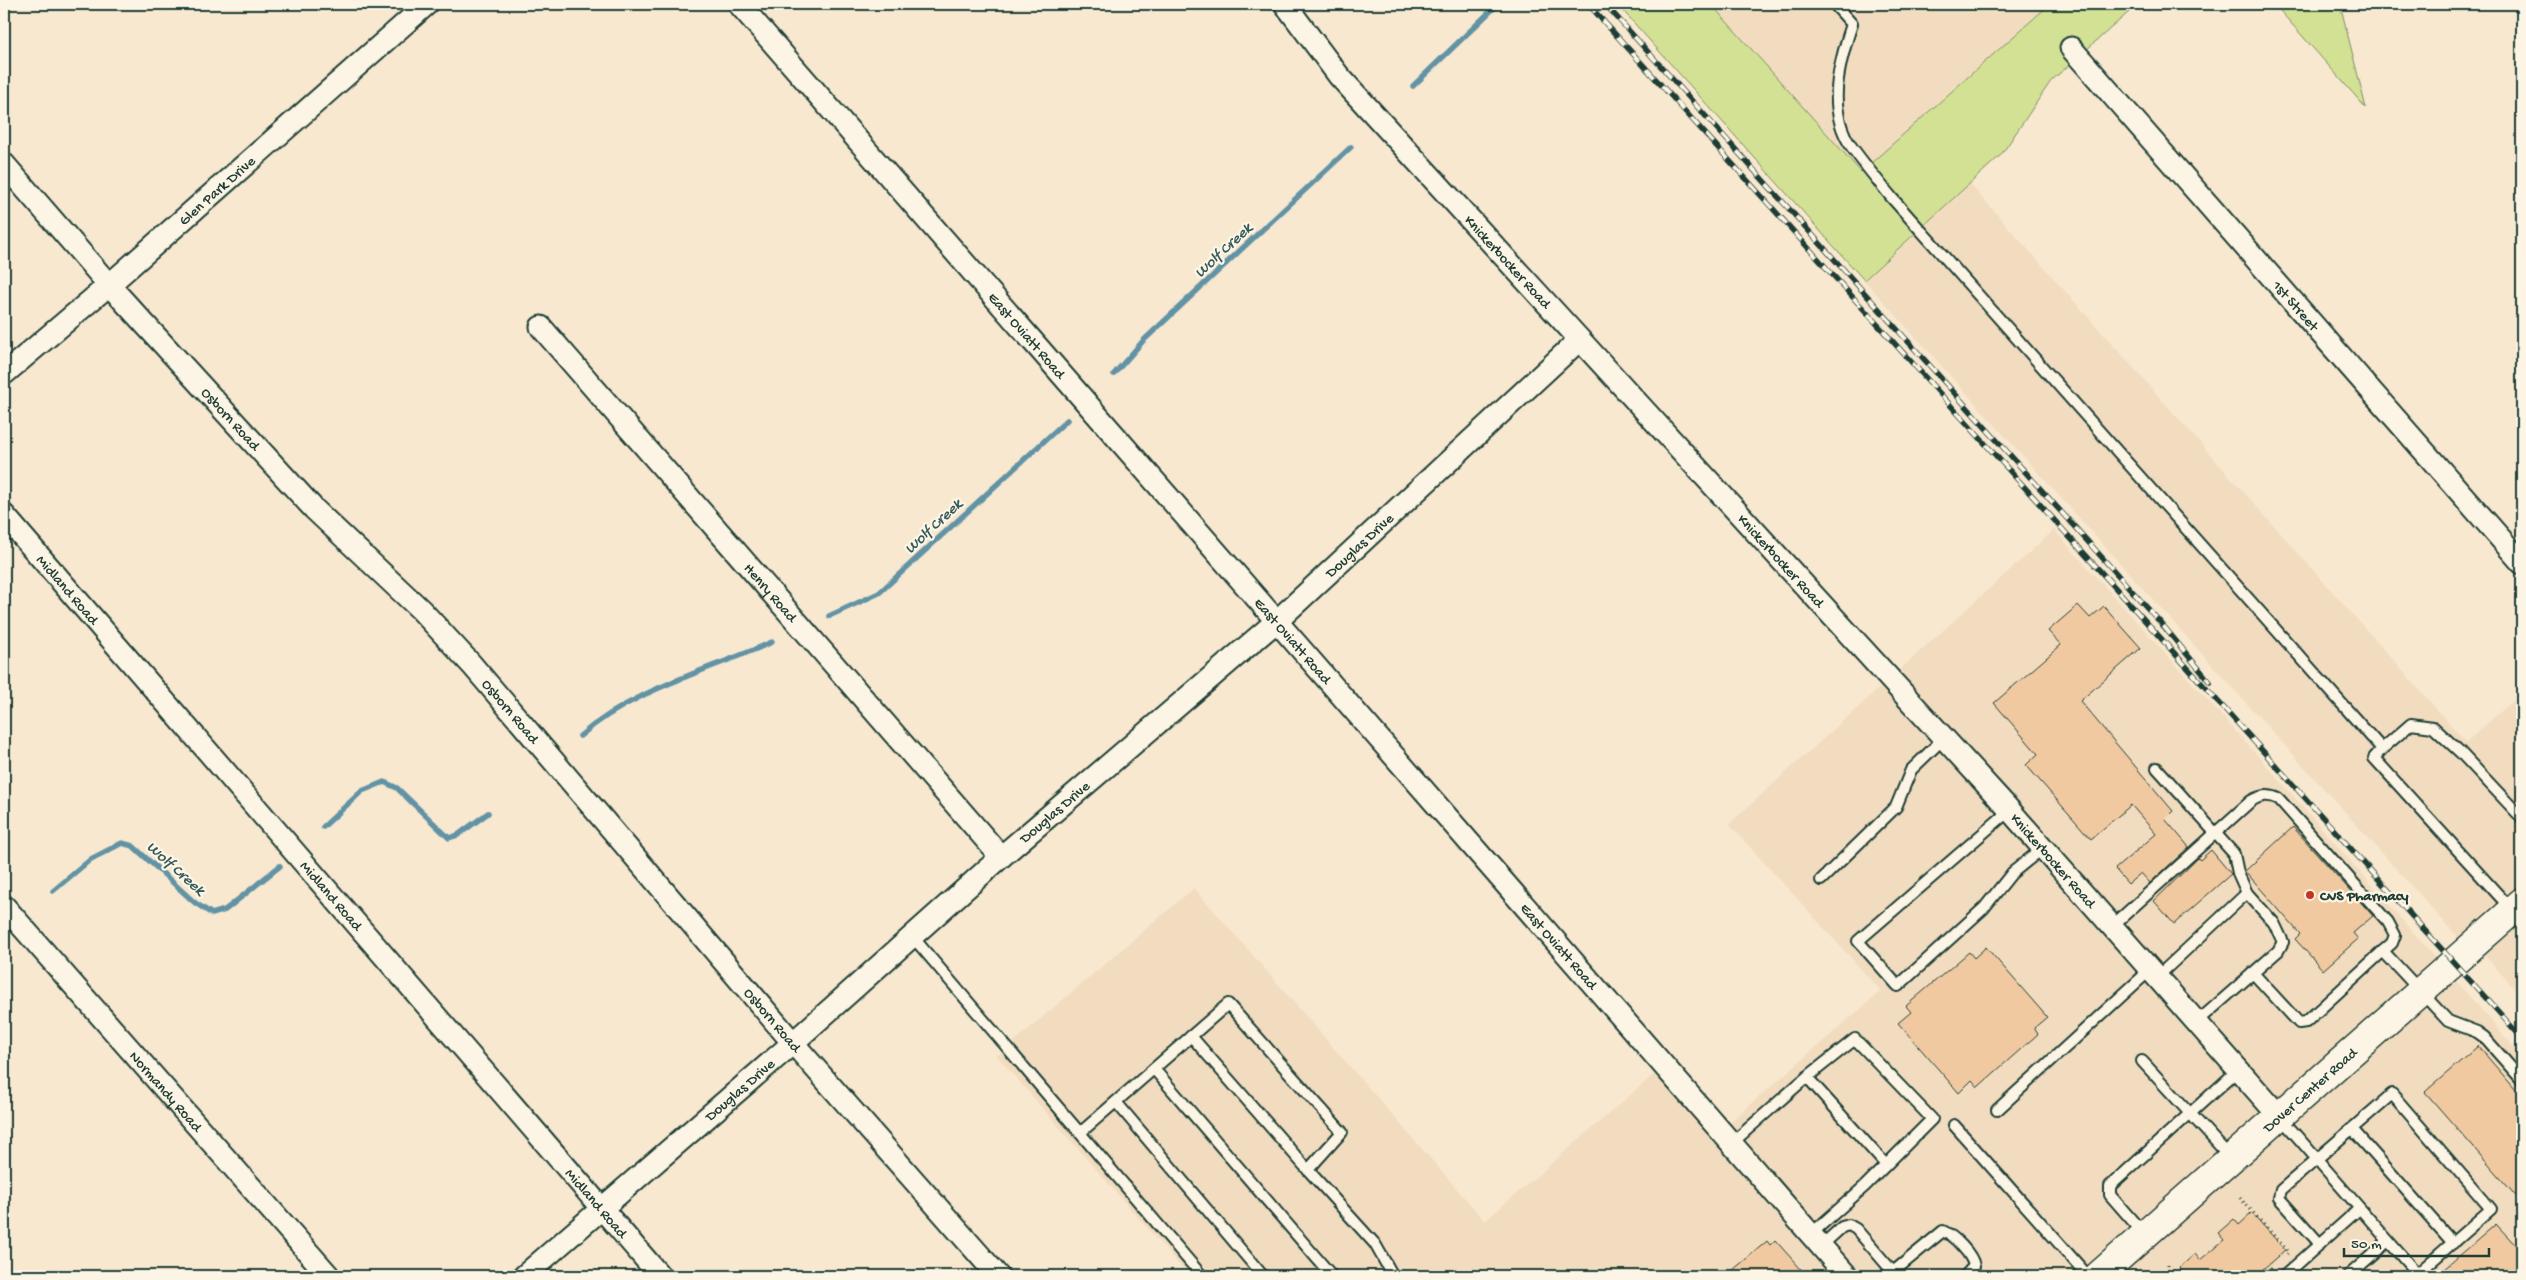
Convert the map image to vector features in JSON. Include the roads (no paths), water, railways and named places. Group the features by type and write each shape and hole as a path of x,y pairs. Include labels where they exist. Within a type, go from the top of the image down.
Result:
{"street":[{"name":"Glen Park Drive","path":"4,374 108,286 427,4"},
{"name":"East Oviatt Road","path":"739,4 1278,620 1847,1276"},
{"name":"Knickerbocker Road","path":"1285,4 1339,76 2010,810 2280,1117"},
{"name":"1st Street","path":"2071,48 2522,563"},
{"name":"Osborn Road","path":"4,164 108,286 314,509 421,610 472,665 793,1043 998,1276"},
{"name":"Henry Road","path":"541,326 1001,857"},
{"name":"Douglas Drive","path":"524,1276 793,1043 1001,857 1278,620 1579,340"},
{"name":"Midland Road","path":"4,516 660,1276"},
{"name":"Normandy Road","path":"4,906 329,1276"},
{"name":"Dover Center Road","path":"2097,1276 2422,992 2519,911"}],"lane":[{"path":"1834,4 1852,24 1837,74 1838,114 1850,145 1898,205 2382,749"},
{"path":"2519,911 2374,758 2411,724 2433,728 2460,752 2522,818"},
{"path":"1821,880 1896,807 1911,770 1944,738"},
{"path":"2158,768 2234,854 2238,873 2247,893 2274,922 2283,942 2278,951 2197,1022"},
{"path":"2112,926 2251,800 2260,796 2279,799 2388,922 2395,935 2392,943 2306,1022 2299,1023 2253,973"},
{"path":"2010,810 1858,941 1898,986 1984,908 2012,873 2043,848"},
{"path":"1997,1110 2247,893"},
{"path":"912,936 1202,1276"},
{"path":"2384,950 2448,1021 2477,1032 2484,1037 2522,1080"},
{"path":"1080,1134 1228,1004 1342,1132 1308,1170"},
{"path":"1191,1036 1375,1244 1393,1276"},
{"path":"1732,1143 1807,1077 1855,1039 1932,1119 1816,1240"},
{"path":"2142,1061 2232,1159"},
{"path":"1154,1069 1332,1276"},
{"path":"2145,1235 2110,1195 2110,1186 2238,1070"},
{"path":"1807,1077 1886,1165"},
{"path":"2280,1117 2317,1159 2388,1240 2418,1275 2491,1209 2392,1094 2352,1129 2317,1159 2281,1190 2279,1198 2320,1244"},
{"path":"1116,1102 1263,1276"},
{"path":"1954,1126 2097,1276"},
{"path":"2352,1129 2453,1243"},
{"path":"2284,1276 2360,1208"},
{"path":"1816,1240 1849,1225 1856,1229 1891,1274 1943,1231 1949,1234 1973,1260 1974,1266 1965,1276"},
{"path":"2348,1276 2388,1240"}],"waterway":[{"name":"Wolf Creek","path":"1413,86 1498,4"},
{"name":"Wolf Creek","path":"1114,374 1143,341 1351,147"},
{"name":"Wolf Creek","path":"829,616 879,593 1067,420"},
{"name":"Wolf Creek","path":"580,736 601,720 647,693 772,642"},
{"name":"Wolf Creek","path":"323,827 362,791 384,782 397,788 449,838 458,835 488,813"},
{"name":"Wolf Creek","path":"53,891 91,859 122,843 133,846 194,902 212,914 225,910 280,866"}],"railway":[{"path":"1588,4 2522,1038"},
{"path":"1605,4 2160,622 2210,682"}],"place":[{"name":"CVS Pharmacy","path":"2310,895"}]}
